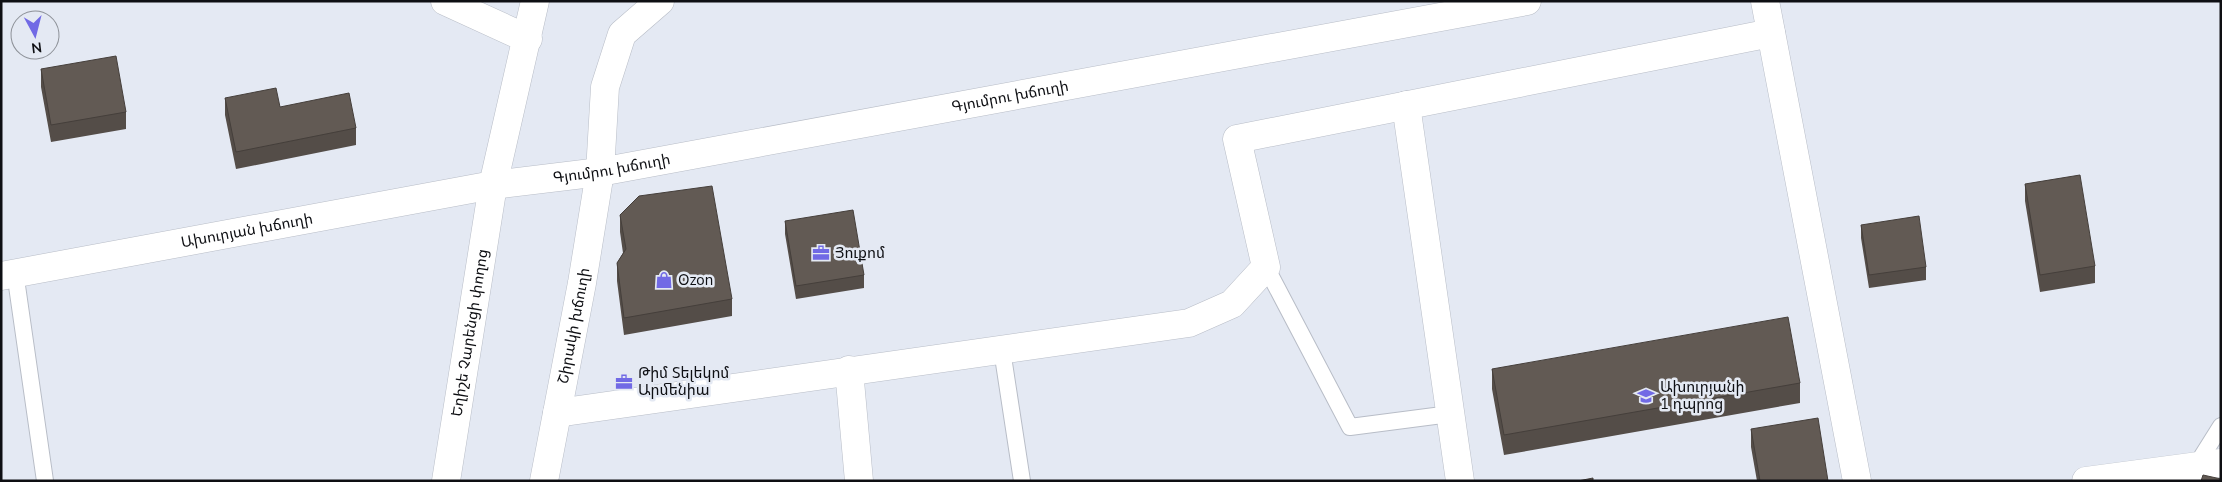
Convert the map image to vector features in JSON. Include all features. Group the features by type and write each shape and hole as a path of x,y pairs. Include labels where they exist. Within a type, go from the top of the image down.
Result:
{"street":[{"path":"445,1 528,39"},
{"name":"Եղիշե Չարենցի փողոց","path":"446,481 493,185 528,39 535,1"},
{"name":"Շիրակի խճուղի","path":"544,481 582,283 600,172 605,87 622,34 660,1"},
{"name":"Գյումրու խճուղի","path":"493,185 600,172 1527,1"},
{"path":"1765,1 1857,481"},
{"path":"557,413 1189,323 1232,304 1266,267 1237,139 1771,34"},
{"path":"1406,105 1460,481"},
{"name":"Ախուրյան խճուղի","path":"8,274 493,185"},
{"path":"849,370 859,481"},
{"path":"2086,481 2201,470"}],"lane":[{"path":"1266,267 1350,427 1450,414"},
{"path":"8,274 45,481"},
{"path":"1002,350 1022,481"},
{"path":"2201,470 2221,426"}],"building":[{"path":"116,56 126,112 51,125 41,69"},
{"path":"276,88 280,107 349,93 356,128 236,152 225,98"},
{"path":"2080,175 2095,266 2040,275 2025,184"},
{"path":"712,186 732,299 624,318 617,263 626,249 620,215 639,196"},
{"path":"853,210 864,275 796,286 785,221"},
{"path":"1919,216 1926,267 1869,275 1861,225"},
{"name":"Ախուրյանի 1 դպրոց","path":"1788,317 1800,383 1504,435 1492,369"},
{"path":"1818,418 1828,481 1760,481 1751,429"},
{"path":"2203,475 2221,479 2221,481 2201,481"},
{"path":"1593,478 1593,481 1578,481"}],"place":[{"name":"Յուքոմ","path":"821,253"},
{"name":"Ozon","path":"664,280"},
{"name":"Թիմ Տելեկոմ Արմենիա","path":"624,382"},
{"name":"Ախուրյանի 1 դպրոց","path":"1646,396"}]}
